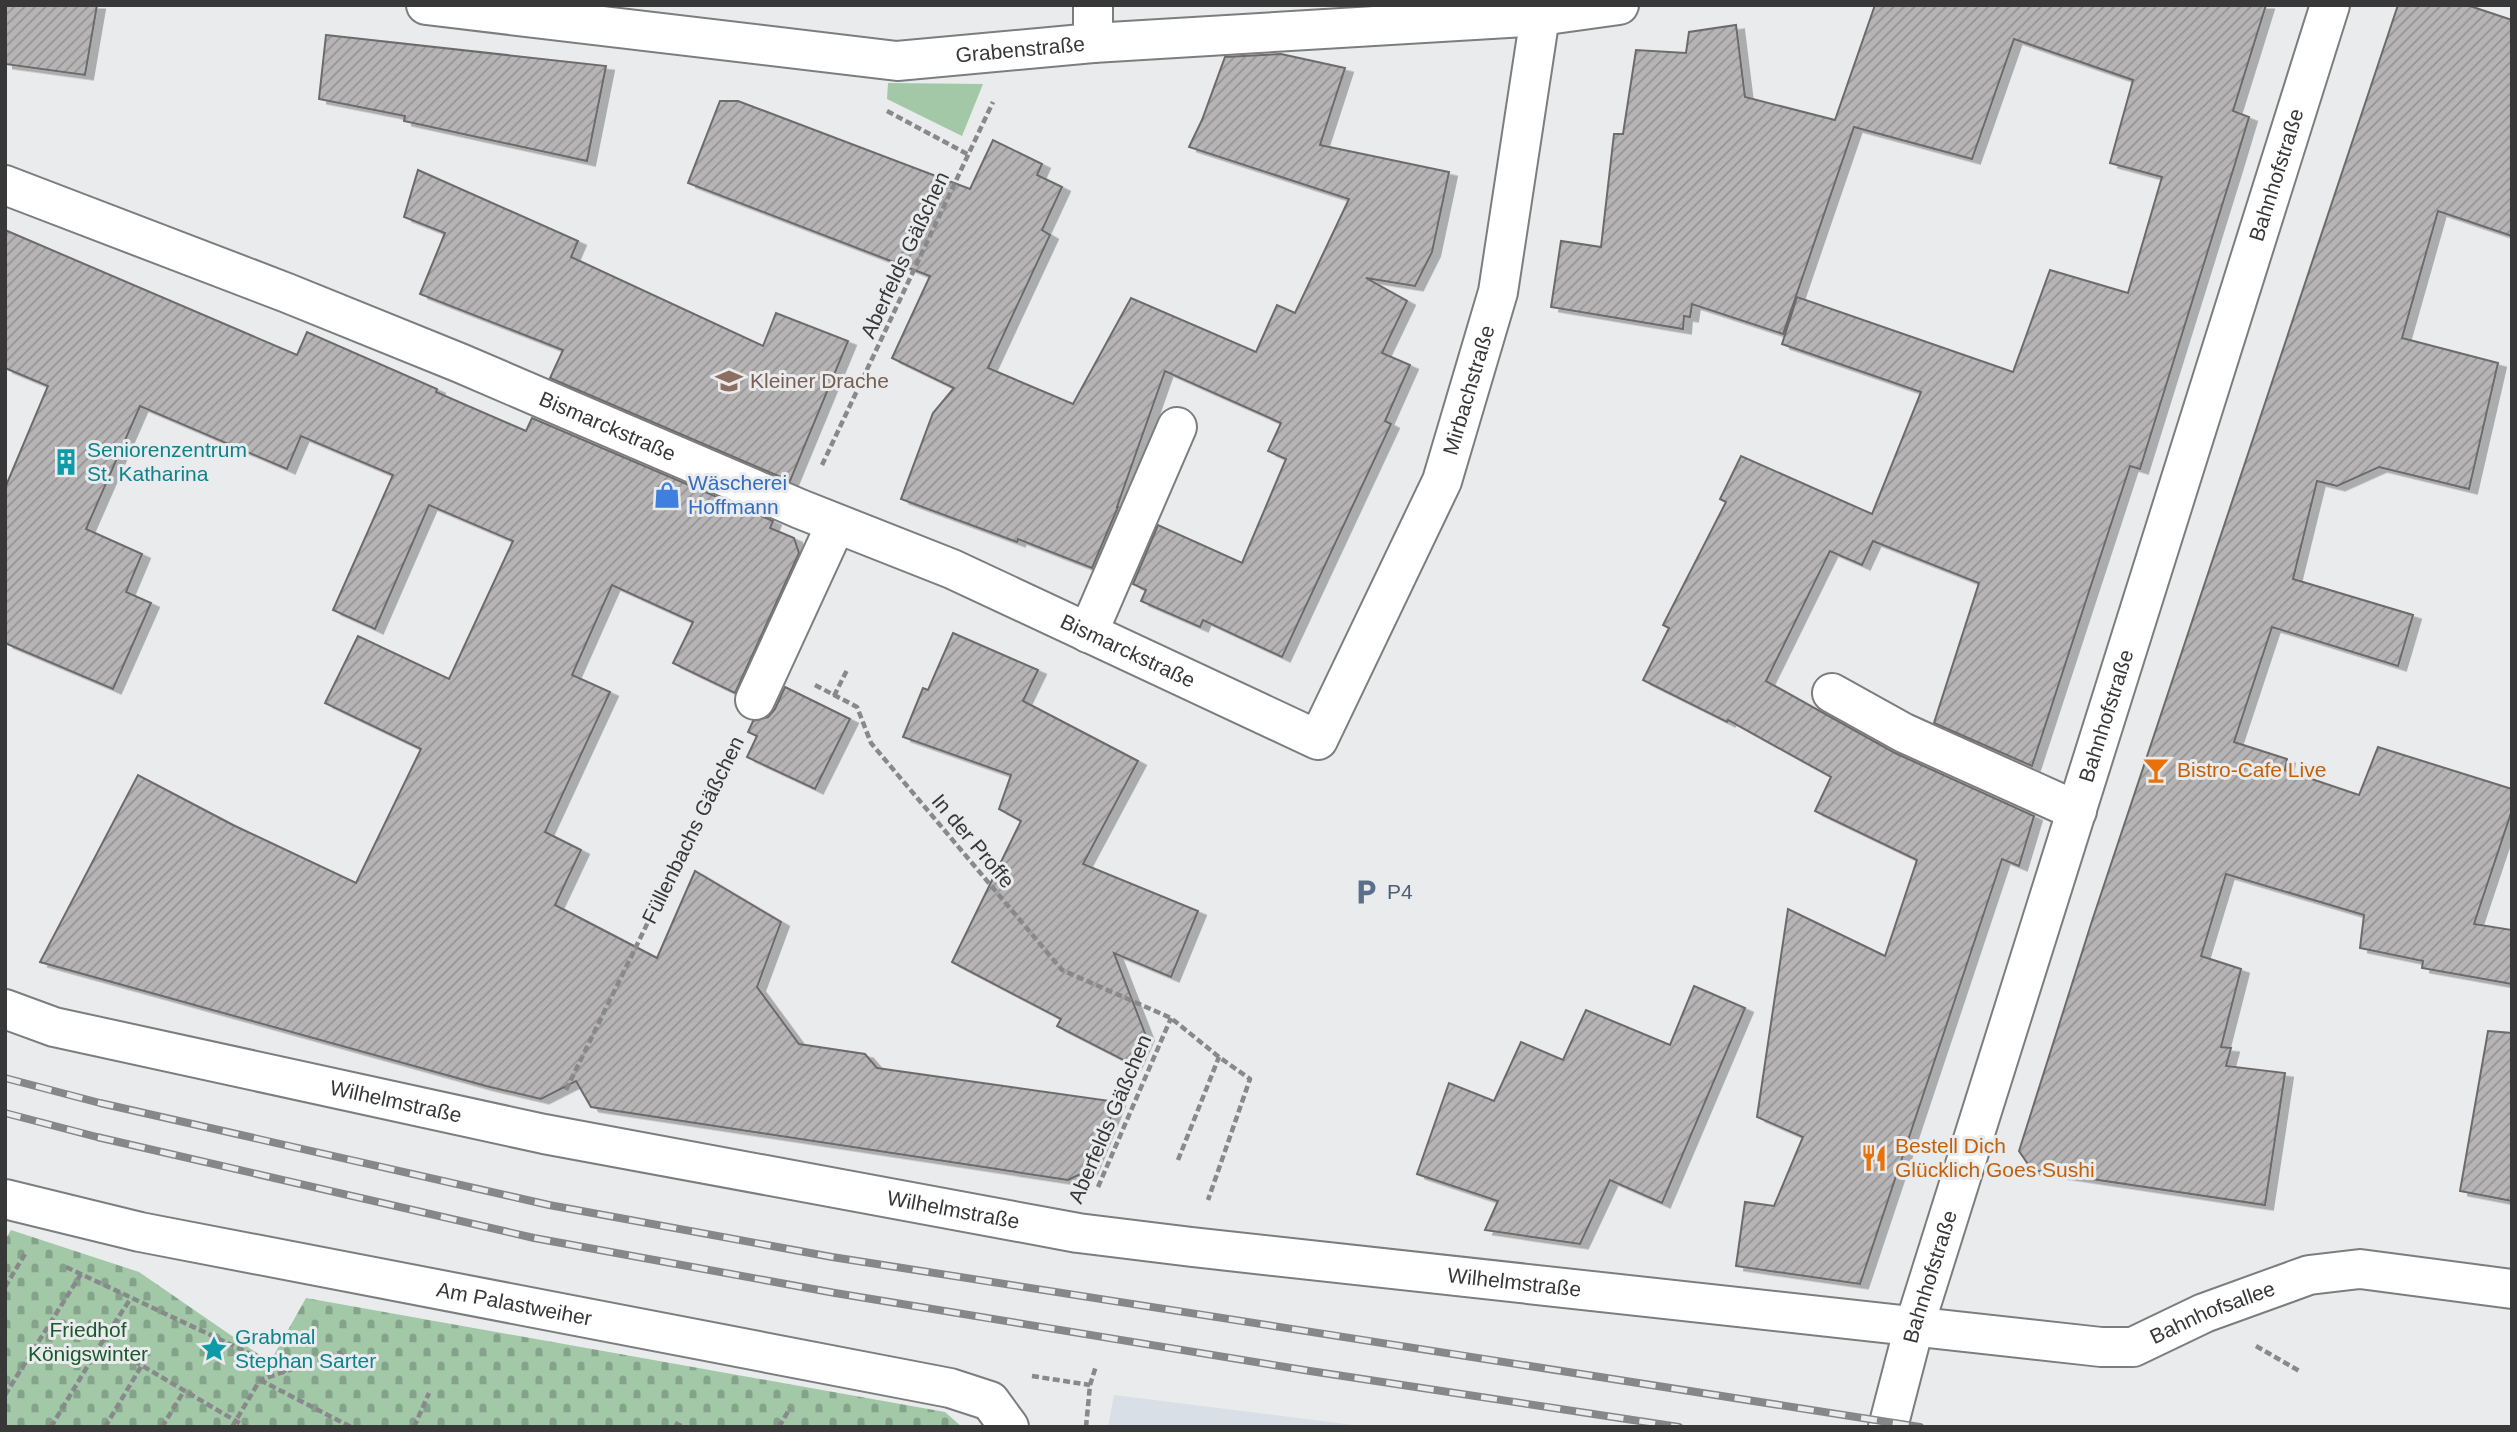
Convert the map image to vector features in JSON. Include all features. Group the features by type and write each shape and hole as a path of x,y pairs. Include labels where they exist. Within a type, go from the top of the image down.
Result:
{"street":[{"name":"Grabenstraße","path":"426,5 897,61 1093,43 1540,16 1619,5"},
{"path":"1093,5 1093,43"},
{"name":"Bahnhofstraße","path":"1888,1427 1911,1340 2330,5"},
{"name":"Mirbachstraße","path":"1318,740 1445,468 1498,292 1540,16"},
{"name":"Bismarckstraße","path":"5,185 287,293 460,363 800,509 952,569 1318,740"},
{"path":"1088,633 1177,427"},
{"path":"755,700 836,524"},
{"path":"1832,693 1904,733 2077,811"},
{"name":"Wilhelmstraße","path":"5,1009 54,1027 544,1135 1078,1233 1911,1340"},
{"name":"Am Palastweiher","path":"5,1199 140,1232 950,1388 989,1401 1009,1427"},
{"name":"Bahnhofsallee","path":"1911,1340 2133,1347 2204,1313 2309,1275 2360,1269 2502,1288"}],"path":[{"name":"Aberfelds Gäßchen","path":"800,509 969,155 1016,50"},
{"path":"853,57 864,99 969,155"},
{"name":"In der Proffe","path":"772,662 858,707 871,743 1062,970 1171,1018 1250,1079 1192,1247"},
{"path":"834,696 848,668"},
{"name":"Füllenbachs Gäßchen","path":"544,1135 755,700"},
{"name":"Aberfelds Gäßchen","path":"1078,1233 1171,1018"},
{"path":"1178,1160 1219,1057"},
{"path":"5,1287 28,1250"},
{"path":"60,1264 287,1371"},
{"path":"5,1395 81,1274"},
{"path":"51,1427 131,1298"},
{"path":"102,1342 234,1424 246,1427"},
{"path":"234,1424 260,1380 342,1352"},
{"path":"104,1427 142,1365"},
{"path":"1086,1427 1090,1385 1097,1366"},
{"path":"1027,1375 1090,1385"},
{"path":"260,1380 351,1427"},
{"path":"162,1427 184,1391"},
{"path":"414,1427 429,1393"},
{"path":"675,1423 683,1427"}],"shaded area":[{"path":"1114,1395 1369,1427 1108,1427"}],"green space":[{"path":"888,83 983,84 962,136 887,99"},
{"name":"Friedhof Königswinter","path":"11,1230 139,1272 270,1362 306,1298 945,1412 962,1427 5,1427 5,1240"}],"building":[{"path":"5,5 97,5 85,75 5,64"},
{"path":"1875,5 2266,5 2233,111 2249,117 2234,167 2140,469 2130,466 2032,766 1934,723 1979,583 1873,541 1862,565 1830,551 1766,681 1895,753 2034,816 2019,866 2002,859 1860,1284 1736,1266 1745,1202 1774,1206 1803,1137 1757,1117 1788,909 1885,956 1917,860 1815,811 1831,777 1728,720 1727,722 1643,680 1669,628 1663,625 1726,502 1720,499 1741,456 1872,514 1921,392 1782,344 1797,297 2013,372 2050,270 2128,293 2162,177 2110,163 2133,80 2014,39 1972,159 1854,127 1783,334 1692,304 1690,317 1684,316 1683,329 1551,307 1561,241 1601,247 1614,134 1623,134 1636,50 1686,53 1689,32 1736,25 1745,97 1835,120"},
{"path":"2398,5 2467,5 2512,20 2512,236 2438,211 2402,338 2498,363 2469,489 2379,467 2337,486 2317,481 2293,579 2413,615 2398,666 2272,627 2234,742 2287,759 2285,770 2359,795 2378,747 2512,789 2512,810 2474,924 2512,930 2512,984 2422,968 2423,961 2360,948 2364,915 2226,874 2201,956 2241,969 2221,1047 2231,1048 2226,1066 2285,1073 2265,1205 2032,1170 2019,1151 2092,921"},
{"path":"326,35 606,66 587,161 404,121 405,116 319,99"},
{"path":"1281,54 1345,68 1320,145 1449,172 1432,252 1415,286 1366,278 1407,301 1382,353 1410,365 1385,421 1391,424 1282,657 1203,620 1200,627 1141,601 1146,590 1133,584 1158,525 1242,563 1286,459 1268,451 1281,423 1165,371 1118,507 1092,568 1018,539 1017,542 901,499 933,413 954,388 892,358 930,276 688,183 720,101 738,101 970,189 993,140 1042,164 1037,175 1062,187 1042,230 1050,235 988,368 1073,404 1131,298 1256,352 1277,305 1295,313 1349,199 1189,147 1225,57"},
{"path":"418,170 578,241 571,257 763,346 776,313 848,341 790,481 550,378 563,350 420,294 445,233 404,217"},
{"path":"5,230 297,355 307,332 526,431 532,418 773,521 770,528 794,538 799,553 735,693 673,663 693,622 612,585 572,675 610,692 545,832 581,850 555,905 657,958 695,871 781,922 757,987 799,1044 865,1054 877,1068 1117,1102 1089,1170 1068,1180 591,1107 576,1081 541,1099 40,962 138,775 233,825 356,883 421,749 325,703 358,636 449,679 513,541 429,505 375,629 333,610 393,475 301,436 287,469 140,406 86,529 142,554 126,592 151,603 113,689 5,643 5,488 48,386 5,368"},
{"path":"953,633 1038,670 1023,701 1138,761 1083,864 1198,911 1171,977 1114,953 1146,1036 1133,1065 1057,1026 1061,1019 952,962 1021,821 999,809 1011,775 903,737 923,688 928,690"},
{"path":"785,687 850,719 815,789 747,757 757,736 748,732 753,721 768,717 775,709"},
{"path":"1694,986 1745,1008 1662,1203 1610,1180 1580,1244 1485,1230 1498,1201 1417,1174 1449,1083 1494,1101 1521,1042 1563,1060 1586,1010 1670,1045"},
{"path":"2488,1031 2512,1033 2512,1201 2460,1191"}],"railway":[{"path":"5,1078 100,1103 549,1205 832,1257 1920,1427"},
{"path":"5,1113 97,1137 534,1238 835,1293 1310,1371 1679,1427"}],"place":[{"name":"Kleiner Drache","path":"729,381"},
{"name":"Seniorenzentrum St. Katharina","path":"66,462"},
{"name":"Wäscherei Hoffmann","path":"667,495"},
{"name":"Bistro-Cafe Live","path":"2156,770"},
{"name":"P4","path":"1366,892"},
{"name":"Bestell Dich Glücklich Goes Sushi","path":"1874,1158"},
{"name":"Grabmal Stephan Sarter","path":"214,1349"}]}
